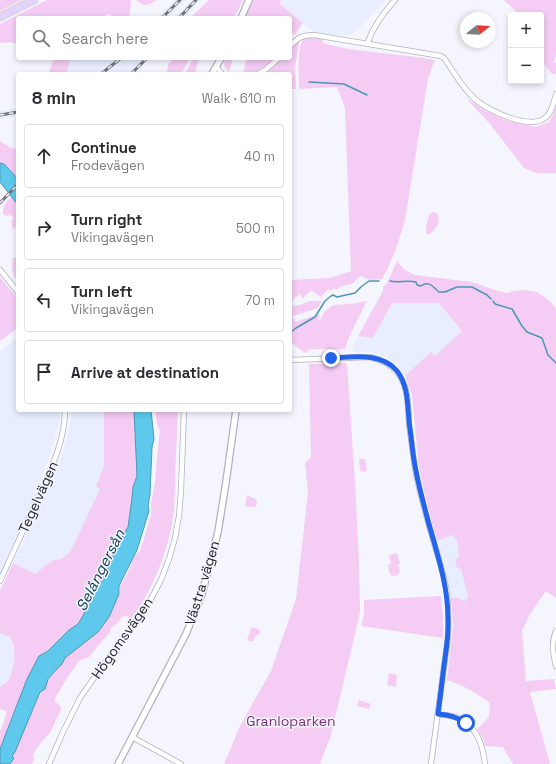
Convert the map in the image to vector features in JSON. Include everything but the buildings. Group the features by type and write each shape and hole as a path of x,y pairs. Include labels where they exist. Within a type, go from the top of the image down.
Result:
{"main road":[{"path":"0,17 34,0"}],"street":[{"path":"242,16 249,0"},
{"path":"367,44 371,33 380,18 395,0"},
{"path":"292,44 300,37 314,35 441,56 444,58 468,92 483,106 500,114 525,122 540,122 548,115 552,109 556,94"},
{"path":"213,72 219,60"},
{"path":"262,72 277,60"},
{"path":"216,66 220,72"},
{"path":"0,270 16,290"},
{"path":"292,360 370,357 389,364 402,380 407,396 416,471 447,593 448,636 431,764"},
{"name":"Tegelvägen","path":"0,581 57,456 66,412"},
{"name":"Högomsvägen","path":"49,764 80,698 145,610 161,580 169,560 179,516 184,412"},
{"name":"Västra vägen","path":"118,764 186,634 202,594 218,532 236,412"},
{"path":"556,631 552,646 556,666"},
{"path":"438,714 459,718 473,729 480,742 484,764"},
{"path":"132,737 181,764"}],"shaded area":[{"path":"175,0 186,0 169,16 159,16"},
{"path":"191,0 201,0 186,16 176,16"},
{"path":"282,0 386,0 352,35 341,35 314,32 279,3"},
{"path":"70,60 147,60 136,72 67,72"},
{"path":"16,108 16,116 0,119 0,111"},
{"path":"392,303 439,303 462,331 435,357 431,353 405,376 397,365 387,357 367,352 353,352 354,343 358,336 373,338"},
{"path":"16,339 16,412 60,412 60,420 50,455 24,523 0,575 0,351"},
{"path":"71,412 104,412 104,466 96,486 101,489 71,551 62,558 54,560 36,574 13,563 58,467 71,418"},
{"path":"452,535 457,539 459,557 455,559 461,569 468,596 465,601 461,600 460,598 451,597 445,567 437,541"},
{"path":"0,633 10,637 14,648 14,663 8,681 0,687"}],"green space":[{"path":"0,0 22,0 0,11"},
{"path":"47,0 131,0 129,16 112,16 108,14 106,16 16,16 16,43 11,42 0,43 0,24"},
{"path":"136,0 157,0 151,4 144,5"},
{"path":"209,0 243,0 235,16 192,16"},
{"path":"253,0 282,0 279,3 303,23 295,35 292,33 292,16 245,16"},
{"path":"504,0 556,0 556,54 554,62 556,63 556,75 551,73 544,64 544,12 517,12"},
{"path":"305,37 323,39 323,43 349,49 435,60 428,79 405,220 398,243 382,279 369,280 361,276 353,283 343,286 337,290 334,288 330,291 328,289 321,297 313,291 310,291 304,298 302,298 300,294 294,298 292,303 292,280 329,278 351,271 345,108 337,87 299,89 299,54 302,41"},
{"path":"297,41 299,42 295,68 296,89 292,89 292,72 264,72 279,60 292,60 292,47"},
{"path":"54,60 70,60 67,72 49,72"},
{"path":"173,60 189,60 182,72 167,72 168,64"},
{"path":"192,60 198,60 196,72 186,72"},
{"path":"224,60 232,60 229,72 224,66"},
{"path":"246,60 273,60 255,72 244,72"},
{"path":"465,97 484,110 507,120 536,127 549,122 556,105 556,173 536,173 524,168 490,124"},
{"path":"0,141 11,148 16,149 16,177 4,164 0,163"},
{"path":"12,196 16,202 16,226 14,229 12,226 12,221 14,218 9,214 7,216 3,214 4,206"},
{"path":"432,212 437,213 439,219 435,228 429,235 426,233 427,225 429,216"},
{"path":"16,257 16,278 12,267 13,258"},
{"path":"397,261 405,270 415,275 472,282 507,293 523,290 537,292 550,301 556,309 556,598 546,591 530,614 522,631 526,681 554,679 556,689 530,692 550,764 513,764 503,747 485,746 483,738 477,729 489,717 490,703 458,684 447,680 453,626 451,597 460,598 461,600 465,601 468,596 461,569 457,568 455,559 459,557 457,539 452,535 437,541 419,468 412,395 405,376 431,352 435,356 462,331 439,303 392,303 373,338 358,336 383,291 383,287 387,283"},
{"path":"0,277 16,297 16,329 0,341"},
{"path":"310,301 322,301 318,308 293,316 295,322 320,314 318,321 325,311 333,305 367,301 350,335 345,349 309,349 306,353 292,343 292,306 300,305"},
{"name":"Granloparken","path":"346,363 355,482 360,612 330,738 320,764 224,764 240,726 271,671 296,599 308,492 305,463 311,457 309,364"},
{"path":"104,412 135,412 137,476 133,487 128,527 117,547 102,581 89,599 86,600 84,614 78,624 69,630 48,651 39,656 27,679 0,749 0,731 7,711 0,709 0,687 10,678 14,652 10,637 0,633 0,591 13,563 36,574 54,560 61,559 71,551 100,489 96,486 104,466"},
{"path":"155,412 178,412 175,501 173,518 166,549 157,574 145,598 131,619 126,616 122,617 118,623 112,627 109,634 89,657 79,661 69,675 55,698 55,702 59,704 61,709 51,731 36,749 32,764 10,764 14,758 12,756 40,692 44,689 48,679 62,664 65,658 98,632 109,617 119,594 121,595 120,586 136,554 139,552 151,515 160,431 157,424"},
{"path":"359,459 365,459 367,471 363,472 360,470"},
{"path":"247,495 257,500 256,507 245,506"},
{"path":"397,553 400,564 398,565 400,572 398,575 392,576 388,565 391,564 389,555"},
{"path":"441,596 443,638 361,626 364,615 364,600"},
{"path":"252,627 260,630 259,635 255,636 253,642 247,640"},
{"path":"389,673 397,675 396,687 387,685"},
{"path":"359,700 371,704 369,709 357,706"}],"water":[{"path":"0,163 4,164 16,177 16,202 0,182"},
{"path":"134,412 151,412 154,439 152,447 148,506 149,511 137,550 119,586 119,594 109,617 98,632 65,658 62,664 48,679 45,689 40,692 12,756 14,758 10,764 0,764 0,749 27,679 39,656 48,651 69,630 78,624 84,614 86,600 102,581 117,547 128,527 133,487 137,476"}],"waterway":[{"path":"309,82 344,84 367,95"},
{"path":"292,331 315,317 325,301 331,296 333,295 337,297 355,293 369,281 379,281"},
{"path":"390,281 416,282 417,285 421,286 424,284 429,284 439,292 445,292 457,287 472,287 487,295 491,299"},
{"path":"493,301 495,304 512,309 527,332 542,338 548,355 556,363"}],"railway":[{"path":"164,16 180,0"},
{"path":"181,16 196,0"},
{"path":"104,72 118,60"},
{"path":"133,72 145,60"},
{"path":"0,115 16,112"},
{"path":"0,203 16,186"}],"route":[{"path":"331,358 370,357 381,360 389,364 396,371 405,386 416,471 447,593 448,636 438,714 459,718 466,723"}],"water label":[{"name":"Selångersån","path":"100,570"}]}
